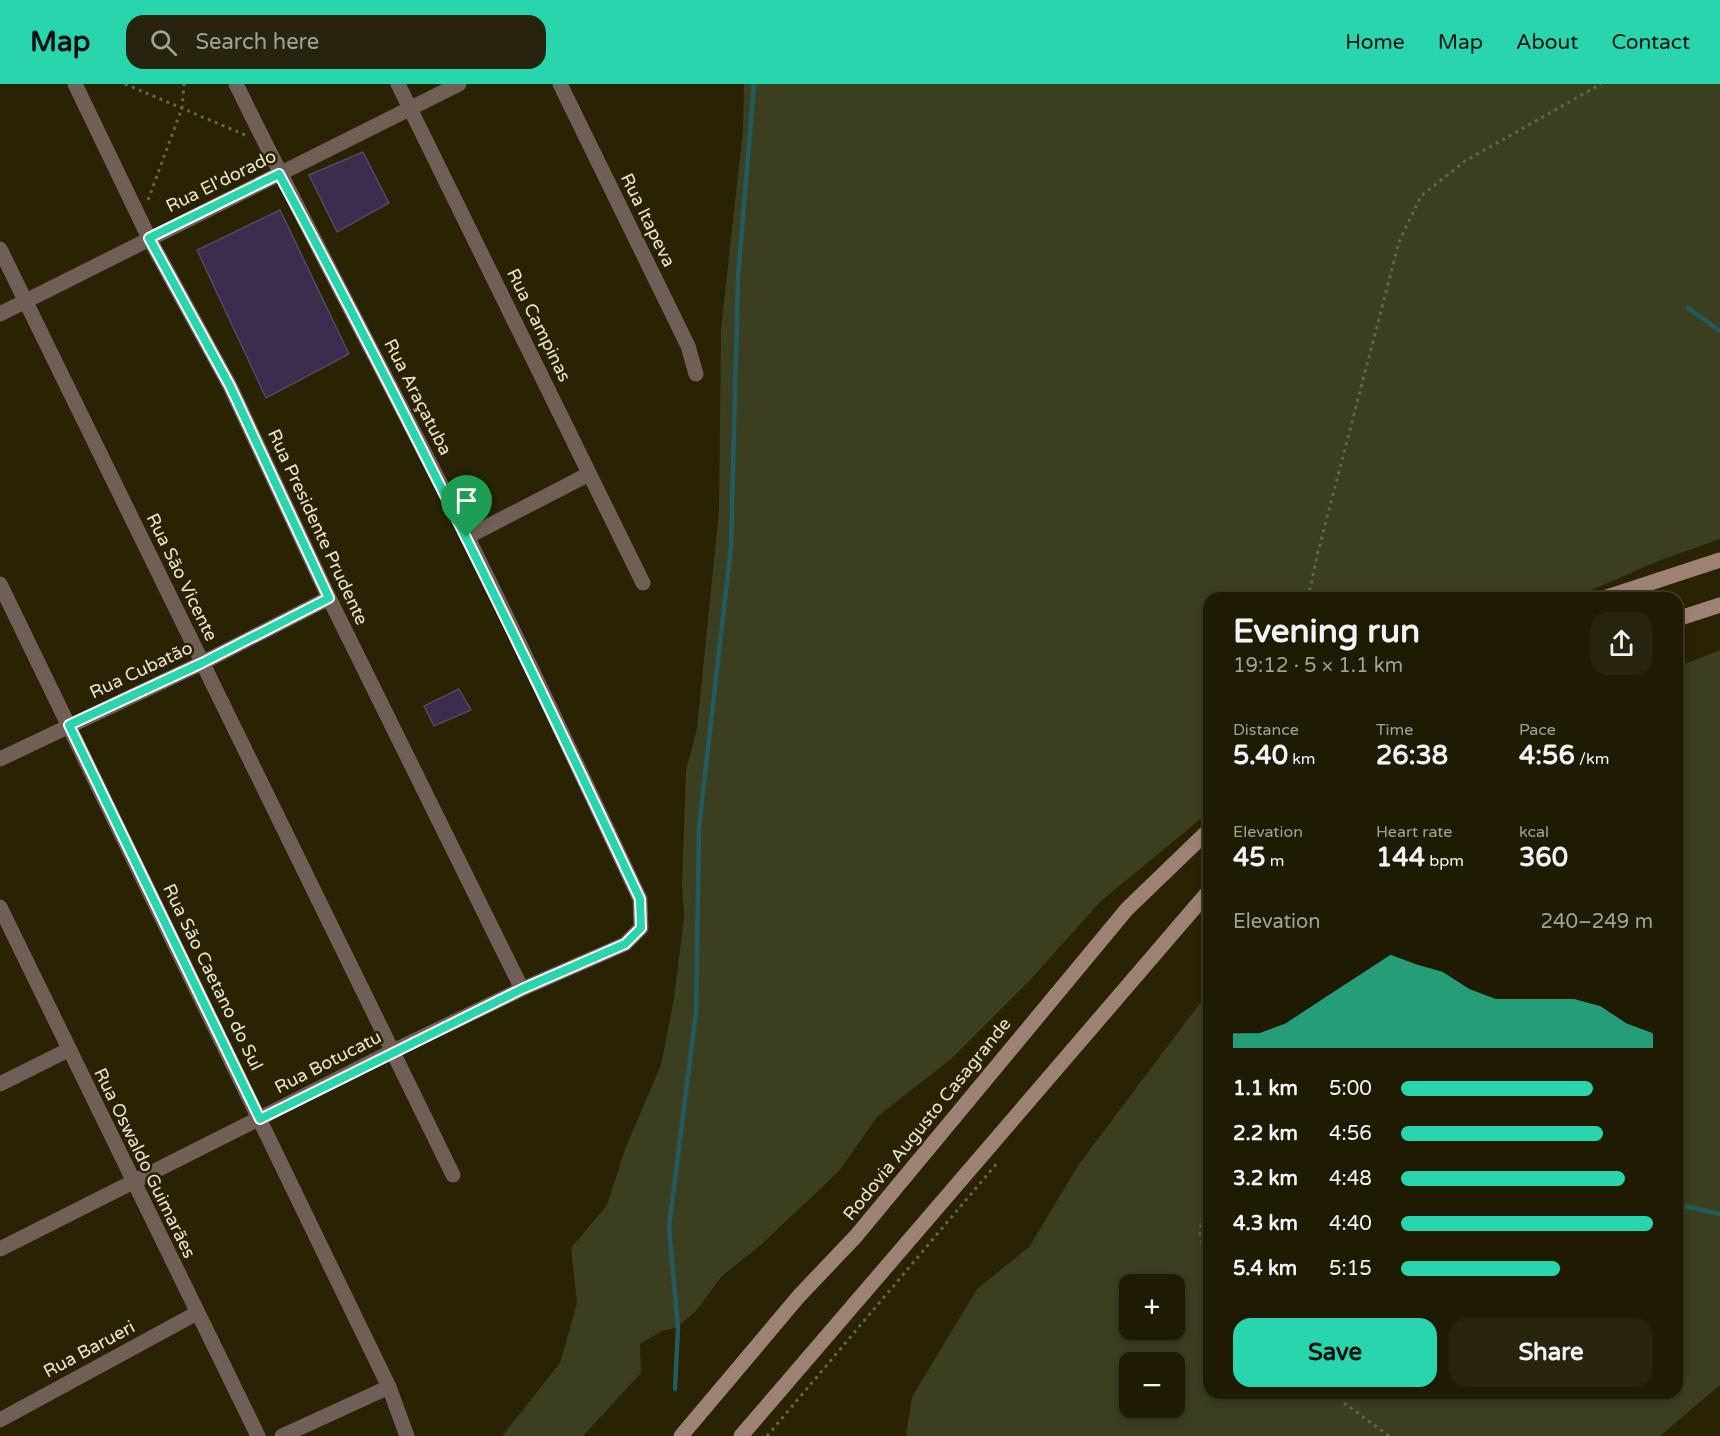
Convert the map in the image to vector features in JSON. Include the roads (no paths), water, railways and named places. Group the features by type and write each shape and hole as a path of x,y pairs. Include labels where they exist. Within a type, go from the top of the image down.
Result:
{"main road":[{"path":"1622,592 1720,560"},
{"path":"1683,617 1720,605"},
{"name":"Rodovia Augusto Casagrande","path":"681,1436 799,1296 856,1236 1128,909 1203,836"},
{"path":"741,1436 1203,898"}],"street":[{"name":"Rua Presidente Prudente","path":"75,84 149,238 230,386 329,598 522,989"},
{"name":"Rua Araçatuba","path":"236,84 279,174 467,537 640,899 641,928"},
{"name":"Rua Campinas","path":"398,84 643,583"},
{"name":"Rua El'dorado","path":"0,314 459,84"},
{"name":"Rua Itapeva","path":"560,84 688,346 696,374"},
{"name":"Rua São Vicente","path":"0,249 453,1175"},
{"path":"467,537 589,474"},
{"name":"Rua São Caetano do Sul","path":"0,584 389,1387 406,1436"},
{"name":"Rua Cubatão","path":"0,759 202,663 329,598"},
{"name":"Rua Oswaldo Guimarães","path":"1,911 258,1436"},
{"name":"Rua Botucatu","path":"0,1249 391,1052 522,989 625,944 641,928"},
{"path":"0,1084 68,1050"},
{"name":"Rua Barueri","path":"0,1420 197,1313"},
{"path":"282,1436 389,1387"}],"waterway":[{"path":"675,1389 678,1328 669,1227 696,1012 699,827 731,547 738,277 754,84"},
{"path":"1688,308 1720,331"},
{"path":"1683,1205 1720,1214"}]}
